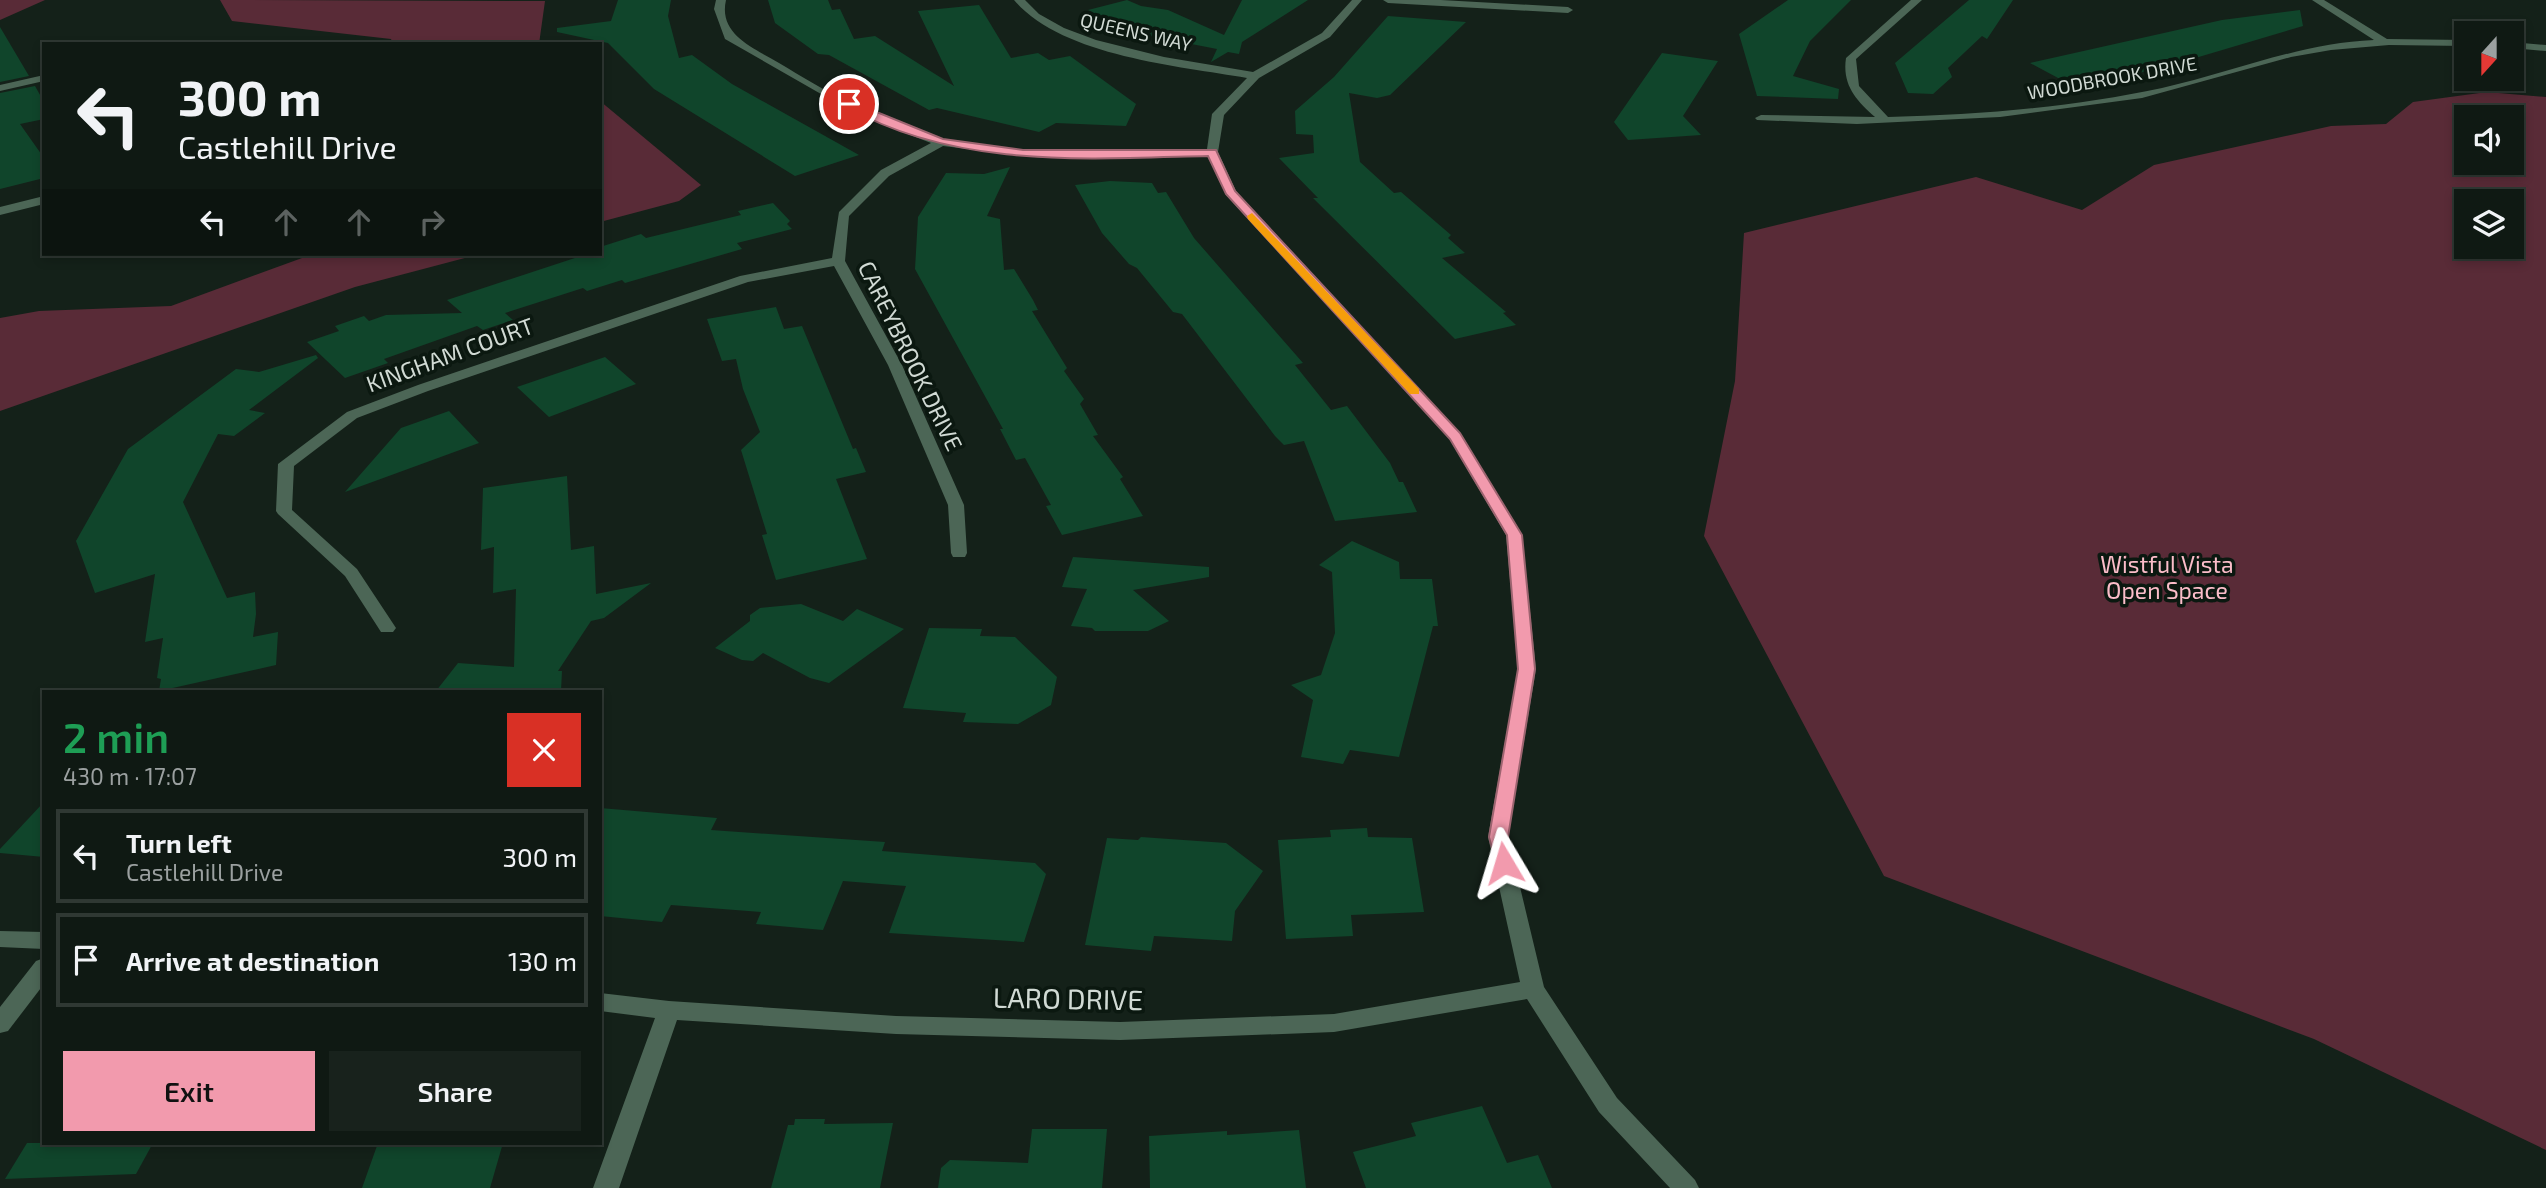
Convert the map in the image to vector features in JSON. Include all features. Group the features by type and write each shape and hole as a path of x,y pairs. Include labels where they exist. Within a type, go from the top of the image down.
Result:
{"street":[{"path":"721,0 719,9 729,37 866,114 941,142 1023,153 1097,155 1212,152"},
{"name":"QUEENS WAY","path":"1019,0 1024,8 1065,33 1138,54 1255,76"},
{"path":"1357,0 1326,36 1255,76 1219,114 1212,152 1230,192 1455,436 1514,535 1527,669 1498,837 1533,989 1608,1105 1686,1188"},
{"path":"1388,0 1568,10"},
{"path":"1885,120 1857,94 1848,70 1851,58 1917,0"},
{"path":"2317,0 2383,41"},
{"name":"WOODBROOK DRIVE","path":"1761,118 1885,120 2018,113 2145,95 2311,50 2383,41 2454,43"},
{"path":"2524,46 2546,48"},
{"path":"0,88 42,78"},
{"name":"CAREYBROOK DRIVE","path":"941,142 885,173 843,215 838,261 895,365 956,505 959,553"},
{"path":"0,211 42,200"},
{"name":"KINGHAM COURT","path":"387,628 351,573 284,511 286,464 352,415 423,388 745,279 838,261"},
{"path":"0,939 42,941"},
{"path":"0,1024 42,971"},
{"name":"LARO DRIVE","path":"602,1002 669,1010 896,1025 1121,1031 1334,1023 1533,989"},
{"path":"606,1188 669,1010"}],"green space":[{"path":"0,0 45,0 0,20"},
{"path":"220,0 545,1 539,42 392,42 391,39 232,21"},
{"name":"Wistful Vista Open Space","path":"2487,92 2546,97 2546,1150 2314,1039 1884,876 1704,536 1735,381 1744,233 1976,177 2082,210 2154,165 2331,126 2386,124 2413,102"},
{"path":"602,103 701,185 679,201 602,221"},
{"path":"308,256 472,256 355,287 0,411 0,318 39,311 171,306"}],"building":[{"path":"618,0 671,0 668,16 679,58 692,55 732,84 859,155 795,176 654,89 608,43 557,32 557,28 611,21"},
{"path":"768,0 828,0 832,10 840,9 854,39 875,36 954,86 918,11 979,5 1011,58 1038,53 1049,60 1070,56 1136,104 1126,126 1056,123 1039,132 937,108 929,110 829,55 818,54 775,23"},
{"path":"1127,0 1141,6 1168,10 1224,35 1242,0 1308,0 1242,42 1239,54 1228,52 1211,62 1217,49 1140,34 1088,10"},
{"path":"1788,0 1851,0 1810,41 1793,76 1839,89 1838,99 1757,96 1739,34"},
{"path":"1969,0 2013,0 1987,39 1982,36 1948,68 1952,77 1933,94 1908,93 1895,63"},
{"path":"2300,10 2303,26 2165,67 2101,81 2073,86 2030,63 2222,20"},
{"path":"1388,16 1466,22 1390,95 1377,98 1349,93 1360,162 1394,193 1401,192 1451,235 1448,238 1465,253 1442,258 1506,312 1503,313 1516,325 1455,339 1313,198 1318,198 1279,158 1314,153 1313,135 1296,134 1295,111 1334,77"},
{"path":"0,27 29,76 0,82"},
{"path":"1662,53 1718,61 1683,116 1701,135 1628,140 1614,122"},
{"path":"35,86 42,98 42,119 20,124 42,155 42,178 0,189 0,93"},
{"path":"1010,167 987,216 1000,219 1004,270 1014,269 1033,300 1038,310 1032,311 1067,368 1064,371 1084,399 1080,404 1098,435 1093,436 1123,477 1120,479 1143,516 1062,535 1046,506 1051,505 1025,458 1016,460 1000,429 1003,429 915,269 918,217 946,173 984,174"},
{"path":"1110,181 1152,183 1158,193 1166,192 1194,238 1303,363 1295,365 1331,410 1347,406 1390,463 1399,482 1403,482 1417,512 1335,521 1304,441 1284,445 1275,436 1182,314 1173,312 1137,268 1129,264 1102,233 1075,185"},
{"path":"773,203 790,221 787,224 792,229 737,243 742,249 625,283 622,280 587,291 583,288 505,313 513,320 483,330 477,326 384,359 388,363 345,378 307,342 339,331 335,326 364,316 369,321 386,315 462,313 447,300 581,256 602,256 602,246 641,234 646,238 741,215 738,211"},
{"path":"776,307 784,329 802,326 853,449 856,448 866,472 836,479 867,559 776,580 762,535 767,534 741,450 760,432 743,389 736,359 722,361 707,319"},
{"path":"316,355 318,358 249,410 265,413 234,436 218,434 183,502 227,598 255,592 253,637 278,632 276,665 159,690 161,679 157,678 163,638 145,642 155,574 95,593 76,541 128,449 236,369 259,372"},
{"path":"605,357 636,384 549,417 517,387"},
{"path":"449,411 479,443 345,492 401,428"},
{"path":"567,476 571,550 594,546 596,594 651,583 604,618 591,621 558,671 562,671 561,690 437,690 458,663 514,667 516,589 493,593 494,547 481,550 483,488"},
{"path":"1352,541 1399,562 1400,579 1432,579 1438,626 1433,626 1399,757 1350,750 1343,764 1301,757 1313,700 1291,685 1321,675 1335,633 1332,572 1319,565"},
{"path":"1073,557 1209,567 1209,577 1133,590 1169,621 1148,631 1095,631 1092,628 1071,626 1087,589 1062,587"},
{"path":"801,604 843,621 857,609 904,629 829,683 810,678 763,653 753,661 742,660 715,648 750,621 750,615 760,608"},
{"path":"929,628 982,629 980,636 1015,637 1057,677 1051,705 1018,724 963,722 966,713 903,708"},
{"path":"42,804 42,857 0,853 0,849"},
{"path":"602,808 717,818 711,830 885,842 882,851 1035,863 1046,874 1024,942 889,933 906,886 843,881 823,930 756,924 761,912 671,905 662,922 602,916"},
{"path":"1367,828 1368,837 1412,838 1424,912 1351,915 1353,936 1286,939 1278,840 1331,837 1330,830"},
{"path":"1141,837 1226,843 1263,871 1235,911 1232,941 1154,936 1151,951 1085,945 1107,838 1138,840"},
{"path":"1482,1106 1507,1163 1538,1155 1552,1188 1366,1188 1353,1152 1416,1136 1411,1123"},
{"path":"795,1119 825,1119 824,1124 893,1123 880,1188 771,1188 788,1125 794,1125"},
{"path":"1032,1129 1107,1129 1102,1188 938,1188 941,1168 950,1160 1028,1163"},
{"path":"1299,1130 1306,1188 1150,1188 1149,1136 1227,1131 1227,1135"},
{"path":"27,1143 152,1145 136,1174 5,1179"},
{"path":"377,1145 502,1145 490,1188 362,1188"}],"slow traffic":[{"path":"1252,216 1415,391"}],"route":[{"path":"849,104 866,114 941,142 1023,153 1097,155 1212,152 1230,192 1455,436 1514,535 1527,669 1498,837 1504,863"}]}
